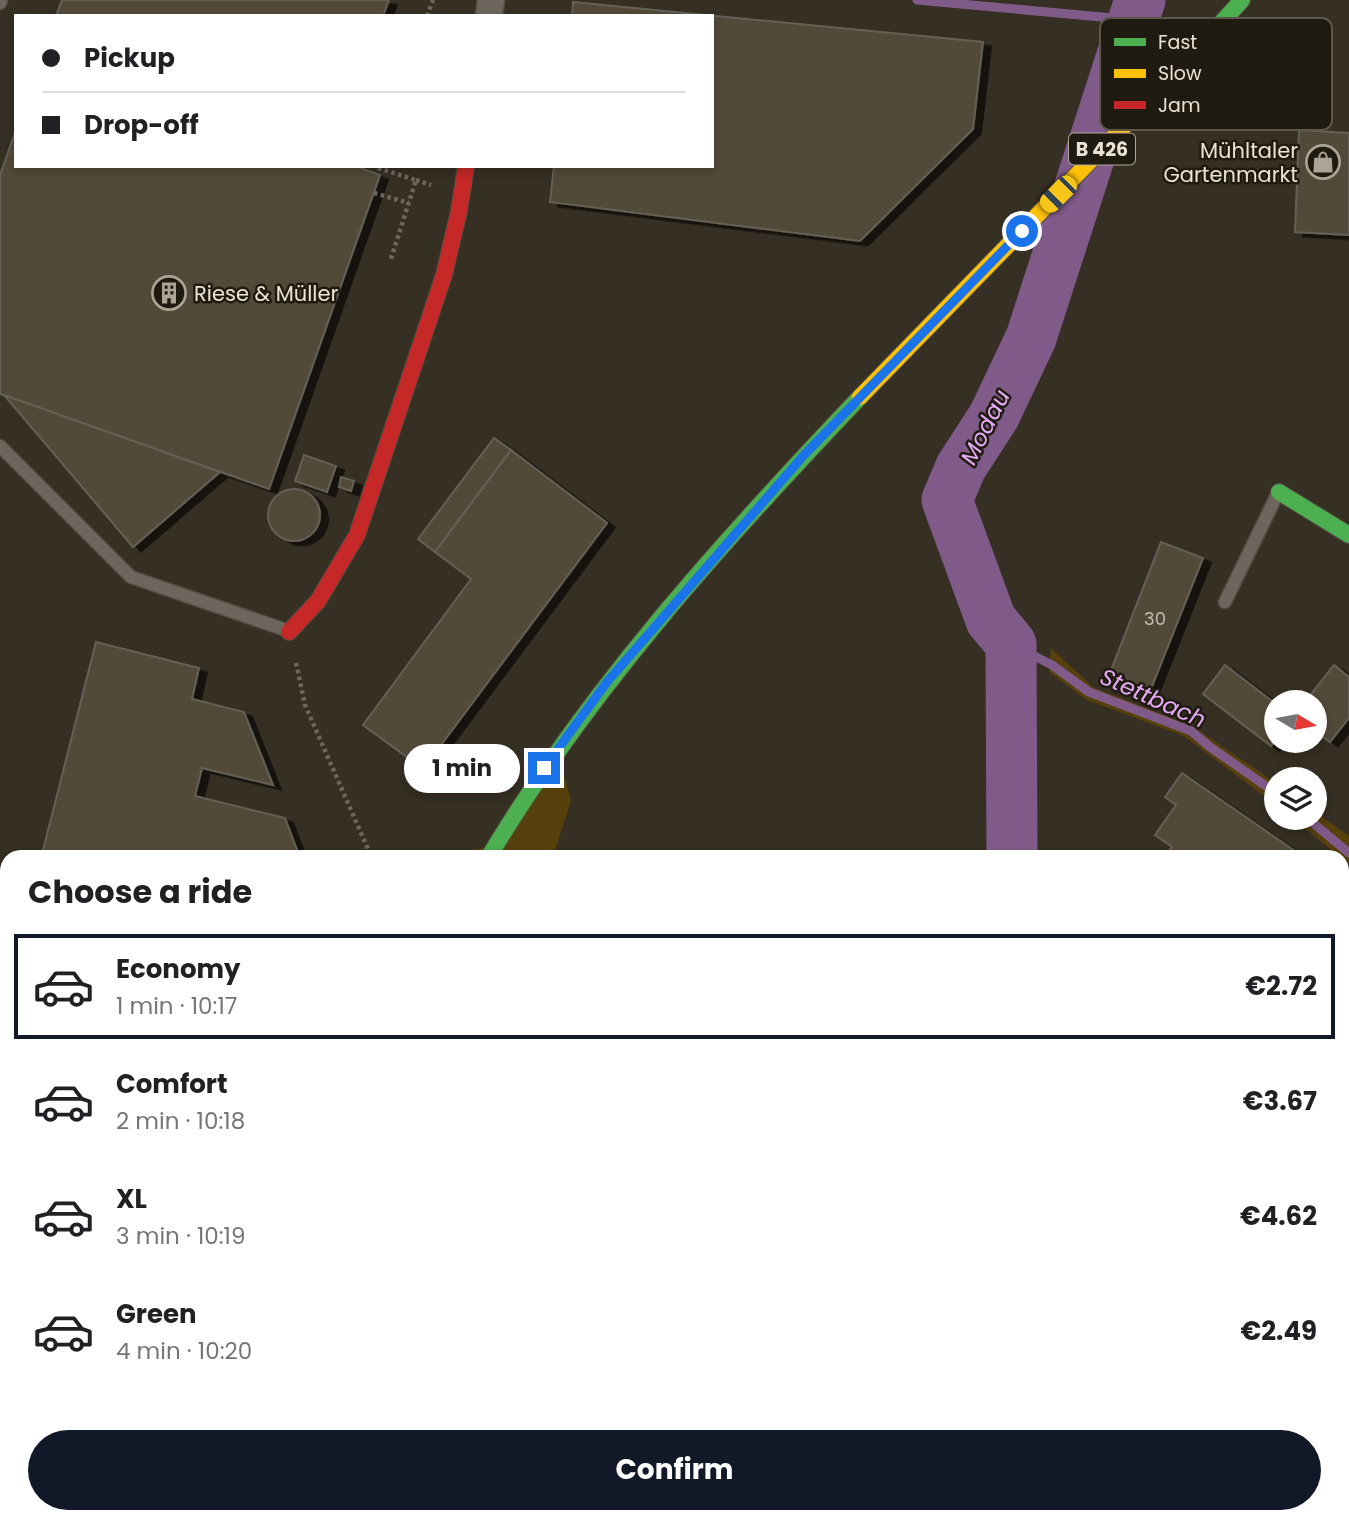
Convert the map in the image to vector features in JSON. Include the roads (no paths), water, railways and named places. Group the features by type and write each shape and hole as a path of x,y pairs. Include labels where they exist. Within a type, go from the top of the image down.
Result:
{"main road":[{"name":"B 426","path":"1225,18 1241,0"},
{"name":"B 426","path":"493,850 556,749 607,682 705,566 804,455 1121,130"},
{"path":"289,632 318,601 357,535 444,275 466,168"},
{"path":"1279,492 1349,535"}],"lane":[{"path":"0,446 131,577 289,632"},
{"path":"1225,601 1279,492"}],"waterway":[{"path":"917,0 1112,18"},
{"name":"Modau","path":"1134,18 1140,0"},
{"name":"Modau","path":"1012,850 1011,644 991,620 947,500 961,467 994,416 1031,338 1100,124"},
{"name":"Stettbach","path":"1011,644 1052,665 1089,692 1191,731 1264,785"},
{"name":"Stettbach","path":"1322,830 1345,850"}],"place":[{"name":"Mühltaler Gartenmarkt","path":"1323,162"},
{"name":"Riese & Müller","path":"169,293"}]}
